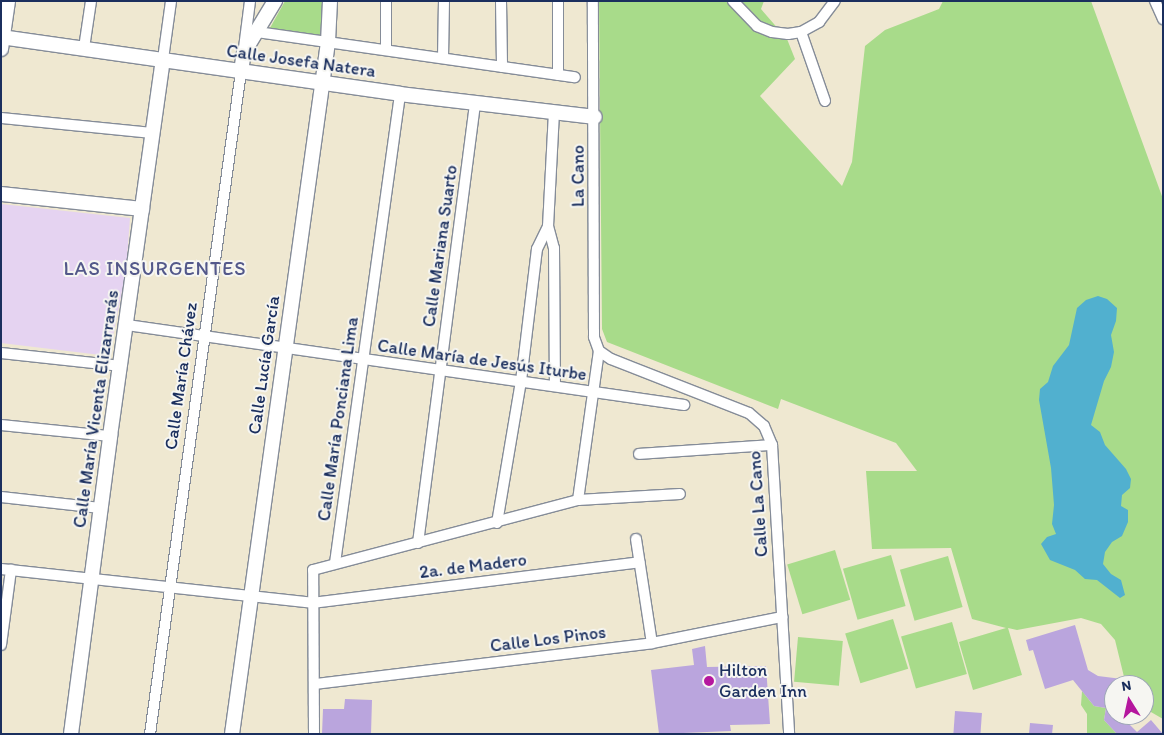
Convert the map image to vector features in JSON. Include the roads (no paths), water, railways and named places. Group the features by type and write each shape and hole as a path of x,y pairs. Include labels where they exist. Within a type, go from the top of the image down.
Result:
{"street":[{"path":"2,41 8,1"},
{"path":"84,48 90,1"},
{"name":"Calle María Vicenta Elizarrarás","path":"71,734 100,508 127,325 170,1"},
{"path":"244,52 250,1"},
{"name":"Calle María Chávez","path":"150,734 244,52 275,1"},
{"name":"Calle Lucía García","path":"232,734 328,42 330,1"},
{"path":"386,1 386,50"},
{"path":"443,58 444,1"},
{"path":"502,1 502,67"},
{"path":"558,1 558,75"},
{"name":"La Cano","path":"578,500 599,351 594,337 595,117 592,1"},
{"path":"733,1 757,26 772,32 788,34 801,32 819,22 835,1"},
{"path":"1156,1 1163,19"},
{"path":"257,32 575,77"},
{"path":"801,32 825,101"},
{"name":"Calle Josefa Natera","path":"2,41 84,48 400,94 595,117"},
{"name":"Calle María Ponciana Lima","path":"335,563 400,94"},
{"name":"Calle Mariana Suarto","path":"418,543 475,103"},
{"path":"554,112 548,226 554,248 555,386"},
{"path":"1,118 152,133"},
{"path":"1,194 142,209"},
{"path":"497,523 521,381 537,249 548,226"},
{"name":"Calle María de Jesús Iturbe","path":"127,325 684,405"},
{"name":"Calle La Cano","path":"599,351 611,359 749,413 764,426 772,445 789,734"},
{"path":"1,353 121,366"},
{"path":"1,425 110,436"},
{"path":"639,454 772,445"},
{"path":"314,734 313,570 497,523 578,500 680,494"},
{"path":"1,497 100,508"},
{"path":"636,539 652,643"},
{"name":"2a. de Madero","path":"6,569 312,603 639,562"},
{"path":"1,645 6,569"},
{"name":"Calle Los Pinos","path":"315,684 652,643 782,617"}],"water":[{"path":"1098,296 1107,299 1117,308 1116,321 1111,335 1114,352 1111,367 1104,381 1091,425 1100,432 1105,445 1126,469 1131,479 1130,488 1122,495 1121,506 1128,510 1128,522 1122,536 1112,542 1105,552 1103,564 1111,574 1121,580 1125,595 1120,598 1097,580 1085,579 1075,570 1050,560 1041,544 1047,537 1056,534 1052,524 1054,505 1051,468 1039,400 1040,389 1048,382 1053,366 1069,345 1077,308 1086,300"}],"place":[{"name":"Hilton Garden Inn","path":"709,681"}],"district":[{"name":"LAS INSURGENTES","path":"155,268"}]}
